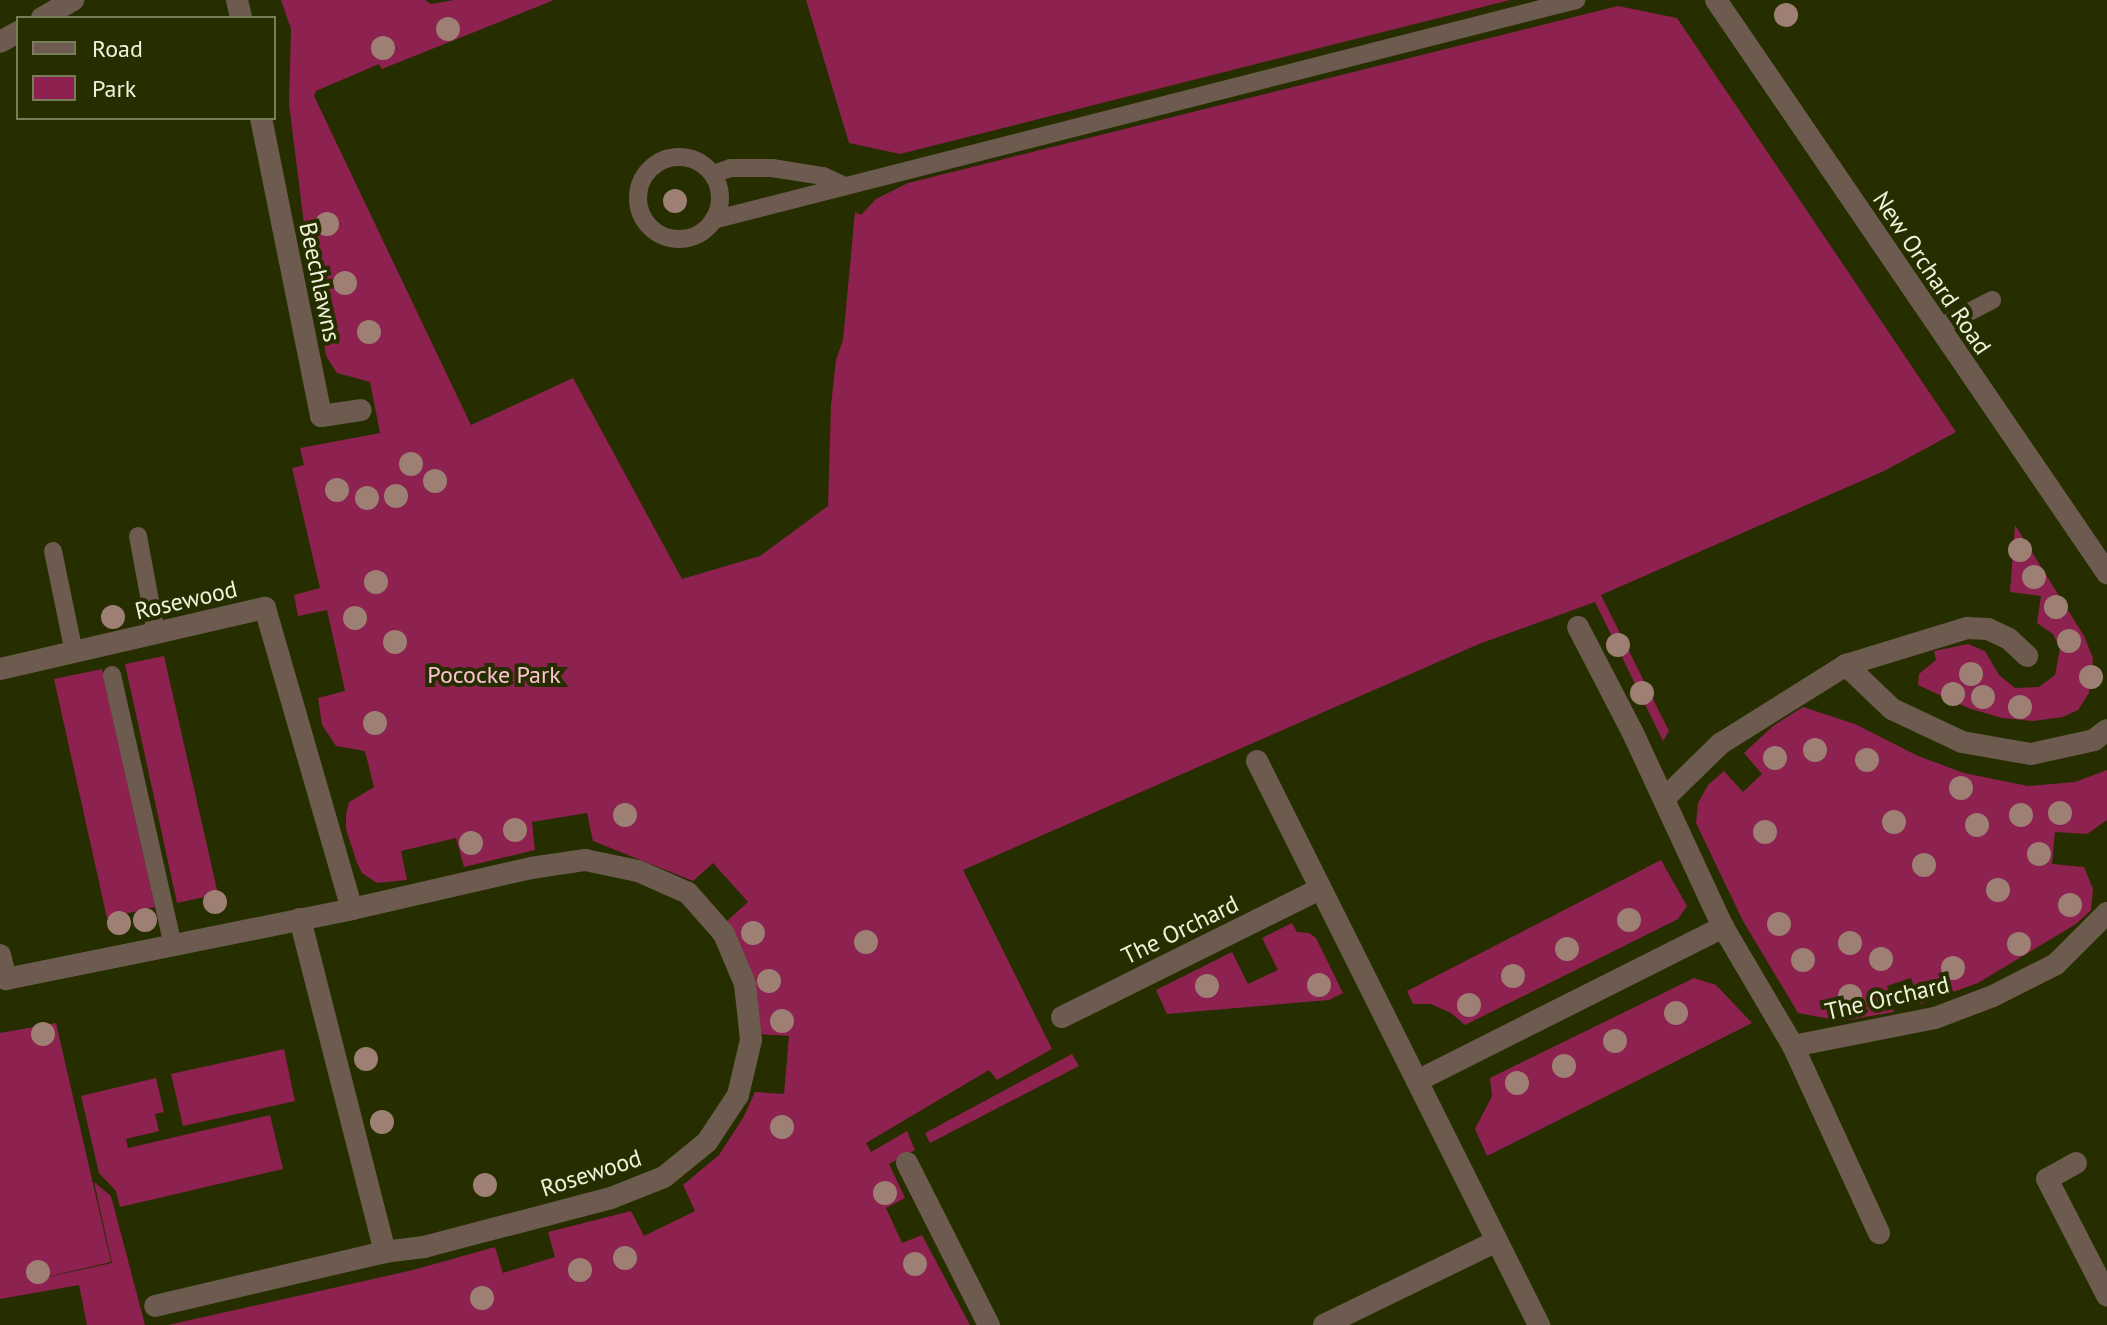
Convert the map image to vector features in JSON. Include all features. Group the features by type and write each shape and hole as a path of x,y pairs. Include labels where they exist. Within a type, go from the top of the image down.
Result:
{"street":[{"path":"45,16 73,0"},
{"name":"New Orchard Road","path":"1716,0 2107,573"},
{"name":"Beechlawns","path":"261,120 321,416 361,410"},
{"name":"Rosewood","path":"0,669 265,608 352,909"},
{"path":"1578,627 1665,798 1723,927 1793,1046 1879,1233"},
{"path":"1665,798 1720,744 1846,665 1967,628 1988,629 2009,639 2027,656"},
{"path":"1846,665 1892,709 1962,742 2031,754 2094,740 2107,730"},
{"path":"1257,761 1539,1325"},
{"name":"Rosewood","path":"0,955 6,979 352,909 531,868 585,860 638,871 688,893 724,934 745,984 751,1040 738,1095 707,1142 664,1177 611,1198 424,1247 385,1252 155,1306"},
{"name":"The Orchard","path":"1062,1017 1320,889"},
{"name":"The Orchard","path":"1793,1046 1935,1018 1993,996 2056,964 2107,913"},
{"path":"300,919 385,1252"},
{"path":"1417,1081 1723,927"},
{"path":"907,1163 989,1325"},
{"path":"2076,1163 2047,1179 2107,1295"},
{"path":"1324,1325 1497,1241"}],"lane":[{"path":"713,220 720,197 713,174 691,158 663,159 643,178 638,205 643,218 663,236 691,237 713,220 732,218 844,186 1576,0"},
{"path":"713,174 730,168 772,168 823,176 844,186"},
{"path":"1938,328 1992,300"},
{"path":"138,536 156,633"},
{"path":"53,551 74,652"},
{"path":"112,675 173,945"}],"green space":[{"name":"Pococke Park","path":"281,0 425,0 431,4 454,0 554,0 382,69 379,64 316,91 314,96 471,425 573,378 682,579 760,556 828,506 831,405 836,360 843,340 855,212 861,215 876,199 908,183 1618,6 1677,18 1956,432 1884,471 1601,595 1669,731 1663,741 1595,602 1479,644 963,870 1052,1049 997,1080 989,1070 866,1143 871,1152 907,1131 915,1150 889,1164 905,1198 886,1208 902,1243 922,1235 970,1325 168,1325 413,1270 495,1247 503,1273 555,1257 548,1232 631,1211 644,1236 695,1211 683,1185 719,1155 743,1118 755,1092 784,1094 789,1036 760,1034 757,993 727,921 748,902 713,863 693,881 593,841 587,813 532,822 535,850 464,867 456,838 401,851 407,880 377,883 362,873 357,863 346,829 346,814 349,802 374,787 365,751 336,746 322,725 318,698 345,691 327,610 298,616 294,595 320,588 292,468 304,465 300,448 380,433 370,382 337,373 326,356 305,232 289,104 291,29"},
{"path":"806,0 1510,0 900,154 849,143"},
{"path":"2015,525 2084,636 2093,658 2089,693 2078,710 2063,717 2033,721 2002,718 1968,708 1918,685 1919,674 1936,660 1934,651 1968,644 1985,651 1999,675 2015,688 2039,687 2055,675 2060,648 2053,634 2037,623 2041,596 2010,592"},
{"path":"164,656 218,894 177,903 125,664"},
{"path":"102,669 155,907 107,918 54,679"},
{"path":"1803,707 1855,724 1918,756 1964,773 2028,786 2075,782 2107,770 2107,820 2087,834 2055,832 2052,864 2084,867 2093,889 2091,910 2076,924 1978,983 1920,1004 1911,978 1887,986 1894,1012 1842,1021 1798,1013 1743,921 1696,823 1698,803 1708,785 1724,771 1743,792 1762,774 1744,753 1773,726"},
{"path":"1661,860 1687,906 1678,919 1465,1025 1451,1013 1431,1004 1413,1004 1407,991"},
{"path":"1292,923 1297,932 1309,933 1316,938 1343,993 1329,1000 1167,1014 1156,990 1232,952 1248,984 1278,970 1262,938"},
{"path":"1694,978 1716,985 1752,1023 1487,1156 1475,1129 1492,1096 1490,1078"},
{"path":"56,1023 111,1262 7,1286 112,1263 94,1182 111,1196 145,1325 87,1325 79,1285 0,1299 0,1033"},
{"path":"284,1049 295,1101 183,1126 171,1074"},
{"path":"1072,1054 1079,1066 930,1143 925,1133"},
{"path":"156,1078 164,1112 155,1114 159,1131 126,1139 128,1148 270,1115 283,1169 120,1207 116,1191 99,1173 81,1096"}]}
